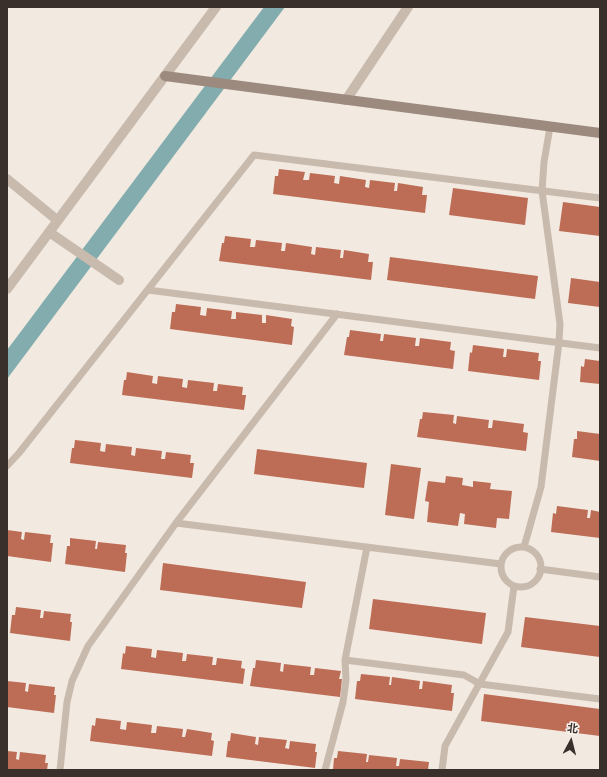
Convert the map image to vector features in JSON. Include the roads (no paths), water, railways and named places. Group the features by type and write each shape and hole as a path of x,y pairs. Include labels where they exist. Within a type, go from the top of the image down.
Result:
{"main road":[{"path":"165,76 600,133"}],"street":[{"path":"7,288 216,7"},
{"path":"346,100 408,7"},
{"path":"7,179 58,220"},
{"path":"49,232 119,280"}],"lane":[{"path":"524,547 541,487 559,342 560,324 542,191 544,162 550,127"},
{"path":"7,466 19,453 254,155 600,198"},
{"path":"148,290 600,348"},
{"path":"60,770 67,702 72,681 88,646 176,523 337,314"},
{"path":"176,523 501,564"},
{"path":"325,770 343,702 346,680 345,660 367,547"},
{"path":"524,547 537,555 540,561 540,569 536,579 532,583 526,586 514,586 504,578 501,564 504,555 509,550 524,547"},
{"path":"540,569 600,576"},
{"path":"442,770 445,746 508,632 514,586"},
{"path":"345,660 464,674 480,684 600,699"}],"water":[{"path":"264,7 285,7 7,379 7,350"}]}
